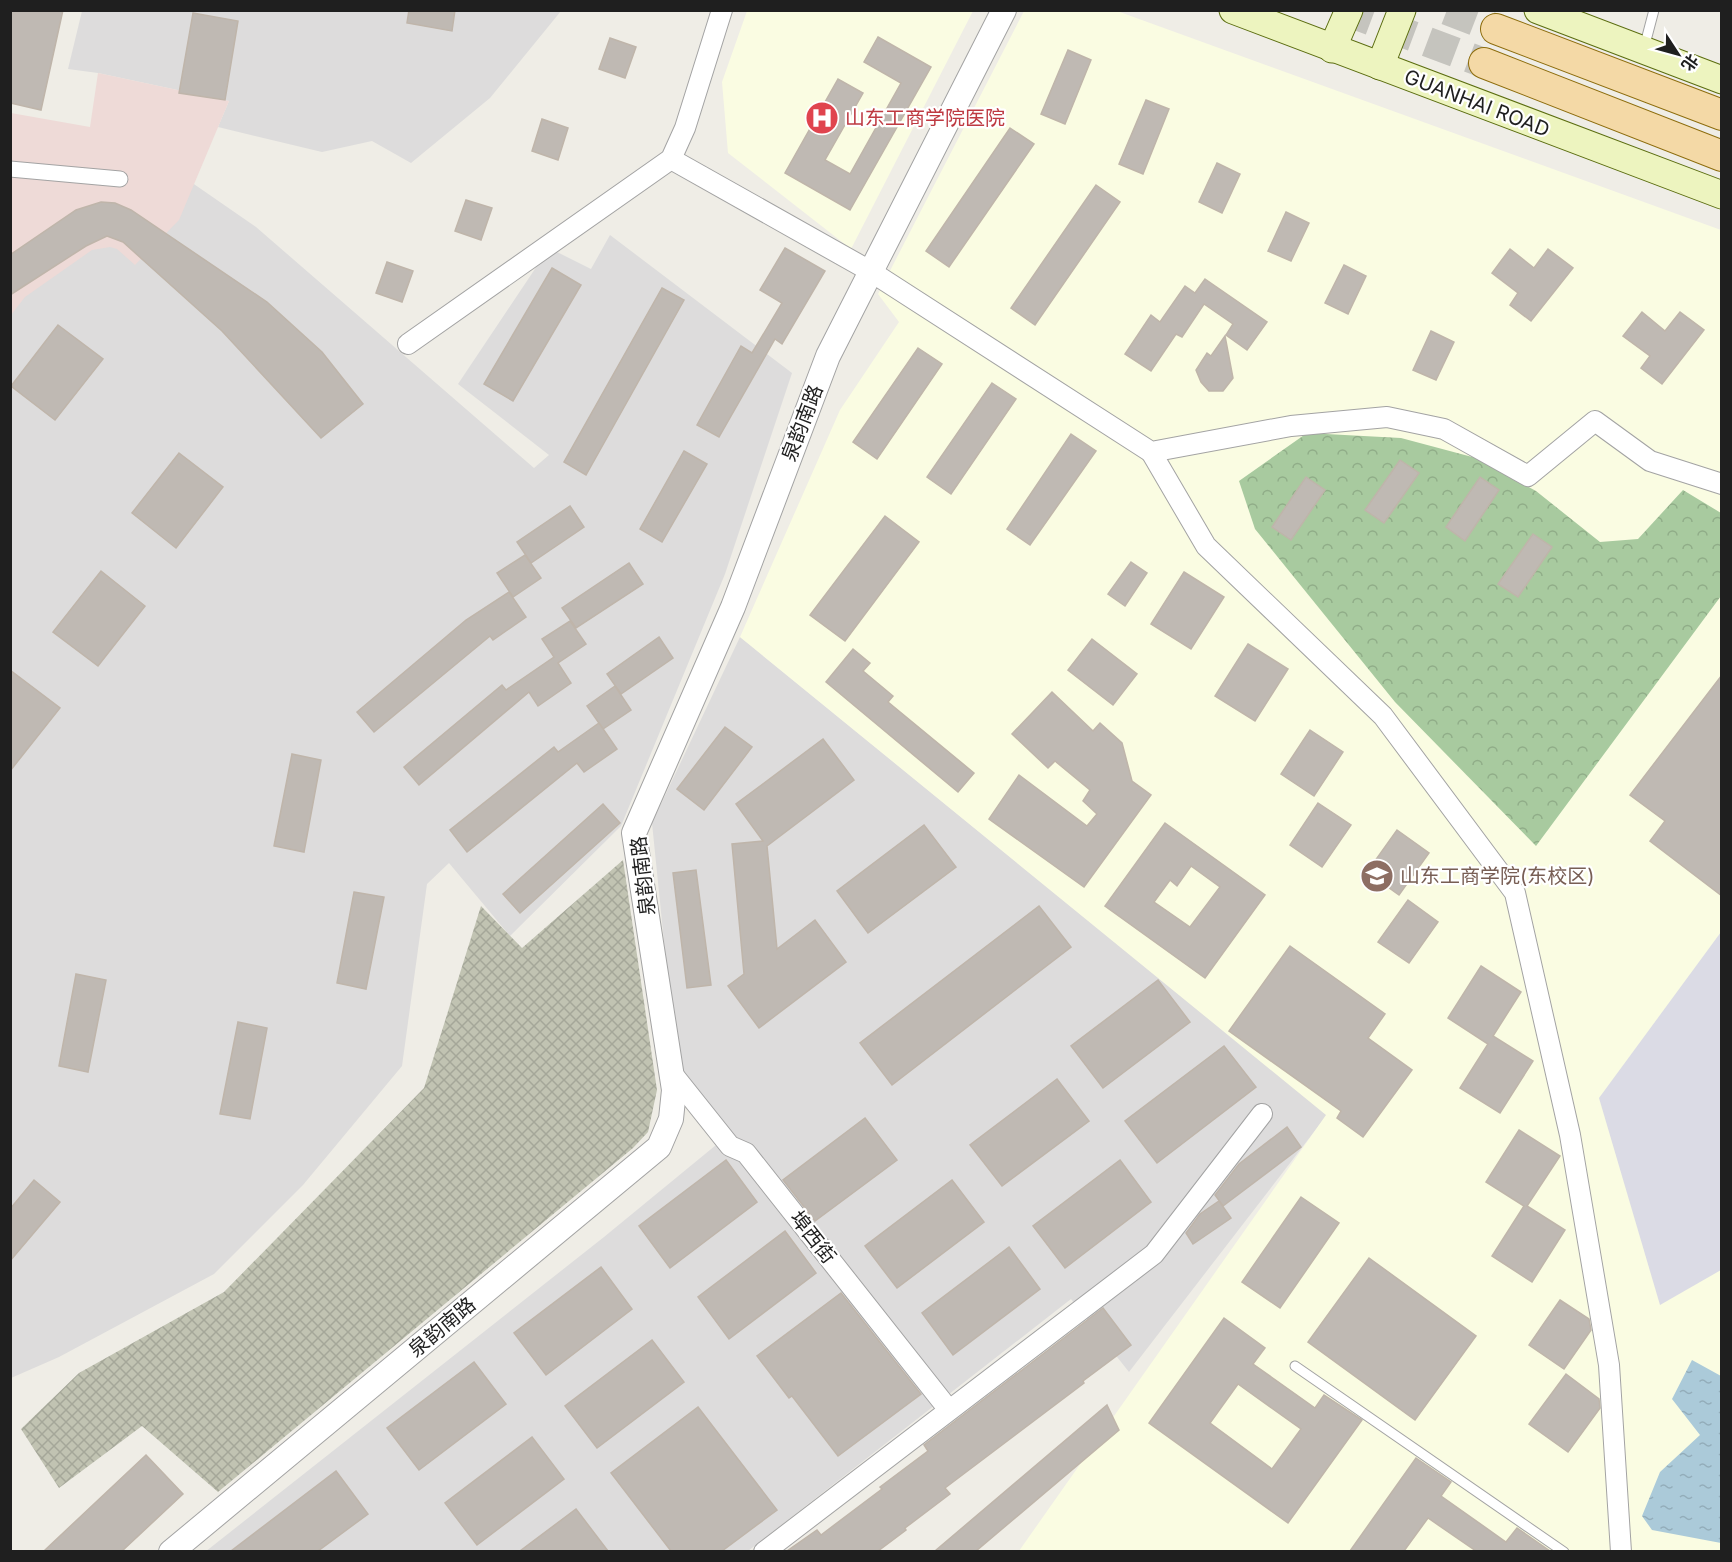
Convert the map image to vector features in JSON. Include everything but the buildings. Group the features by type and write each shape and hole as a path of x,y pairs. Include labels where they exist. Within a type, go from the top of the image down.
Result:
{"main road":[{"name":"GUANHAI ROAD","path":"1233,10 1722,195"},
{"path":"1332,49 1349,10"},
{"path":"1380,66 1402,10"},
{"path":"1539,10 1722,80"},
{"path":"1496,29 1722,115"},
{"name":"GUANHAI ROAD","path":"1484,63 1722,156"}],"street":[{"path":"408,344 671,159 685,128 722,10"},
{"name":"泉韵南路","path":"171,1551 659,1147 670,1119 674,1090 634,832 733,607 828,356 1004,10"},
{"path":"671,159 870,271 1151,452 1206,546 1383,716 1515,892 1570,1135 1607,1354 1621,1551"},
{"path":"11,172 120,180"},
{"path":"1151,452 1291,426 1387,417 1444,429 1528,476 1595,421 1650,461 1722,484"},
{"name":"埠西街","path":"671,1072 730,1146 746,1153 949,1410"},
{"path":"764,1551 1154,1254 1262,1114"}],"lane":[{"path":"1643,51 1654,10"},
{"path":"1296,1366 1564,1551"}],"shaded area":[{"path":"82,11 561,11 490,98 411,163 372,141 322,152 218,127 229,101 98,73 68,69"},
{"name":"山东工商学院医院","path":"747,11 973,11 851,249 728,153 722,82"},
{"name":"山东工商学院(东校区)","path":"1024,11 1117,11 1721,230 1721,1551 1019,1551 1326,1115 740,637 840,410 899,322 878,294"},
{"path":"98,73 229,101 179,220 135,265 117,249 110,247 92,250 25,297 11,315 11,113 90,127"},
{"path":"11,133 162,162 256,227 534,468 549,455 458,384 549,248 591,269 610,235 792,373 725,574 621,826 510,936 449,863 427,884 402,1066 303,1185 214,1274 59,1357 11,1378"},
{"path":"740,637 1327,1115 1129,1372 1071,1299 748,1551 205,1552 604,1237 727,1136 677,1070 652,823"},
{"path":"623,860 657,1090 648,1132 633,1148 218,1492 142,1426 59,1488 21,1429 79,1373 224,1292 424,1088 481,906 522,948"},
{"path":"1721,932 1721,1270 1660,1305 1599,1098"}],"green space":[{"path":"1307,433 1401,438 1476,458 1536,491 1600,542 1638,539 1683,490 1721,513 1721,596 1536,846 1395,702 1255,529 1239,481"}],"water":[{"path":"1692,1360 1721,1376 1721,1543 1652,1530 1642,1516 1660,1472 1700,1435 1672,1399"}],"tunnel":[{"path":"1343,10 1484,63"},
{"path":"1447,10 1496,29"}],"place":[{"name":"山东工商学院医院","path":"822,118"},
{"name":"山东工商学院(东校区)","path":"1377,876"}]}
